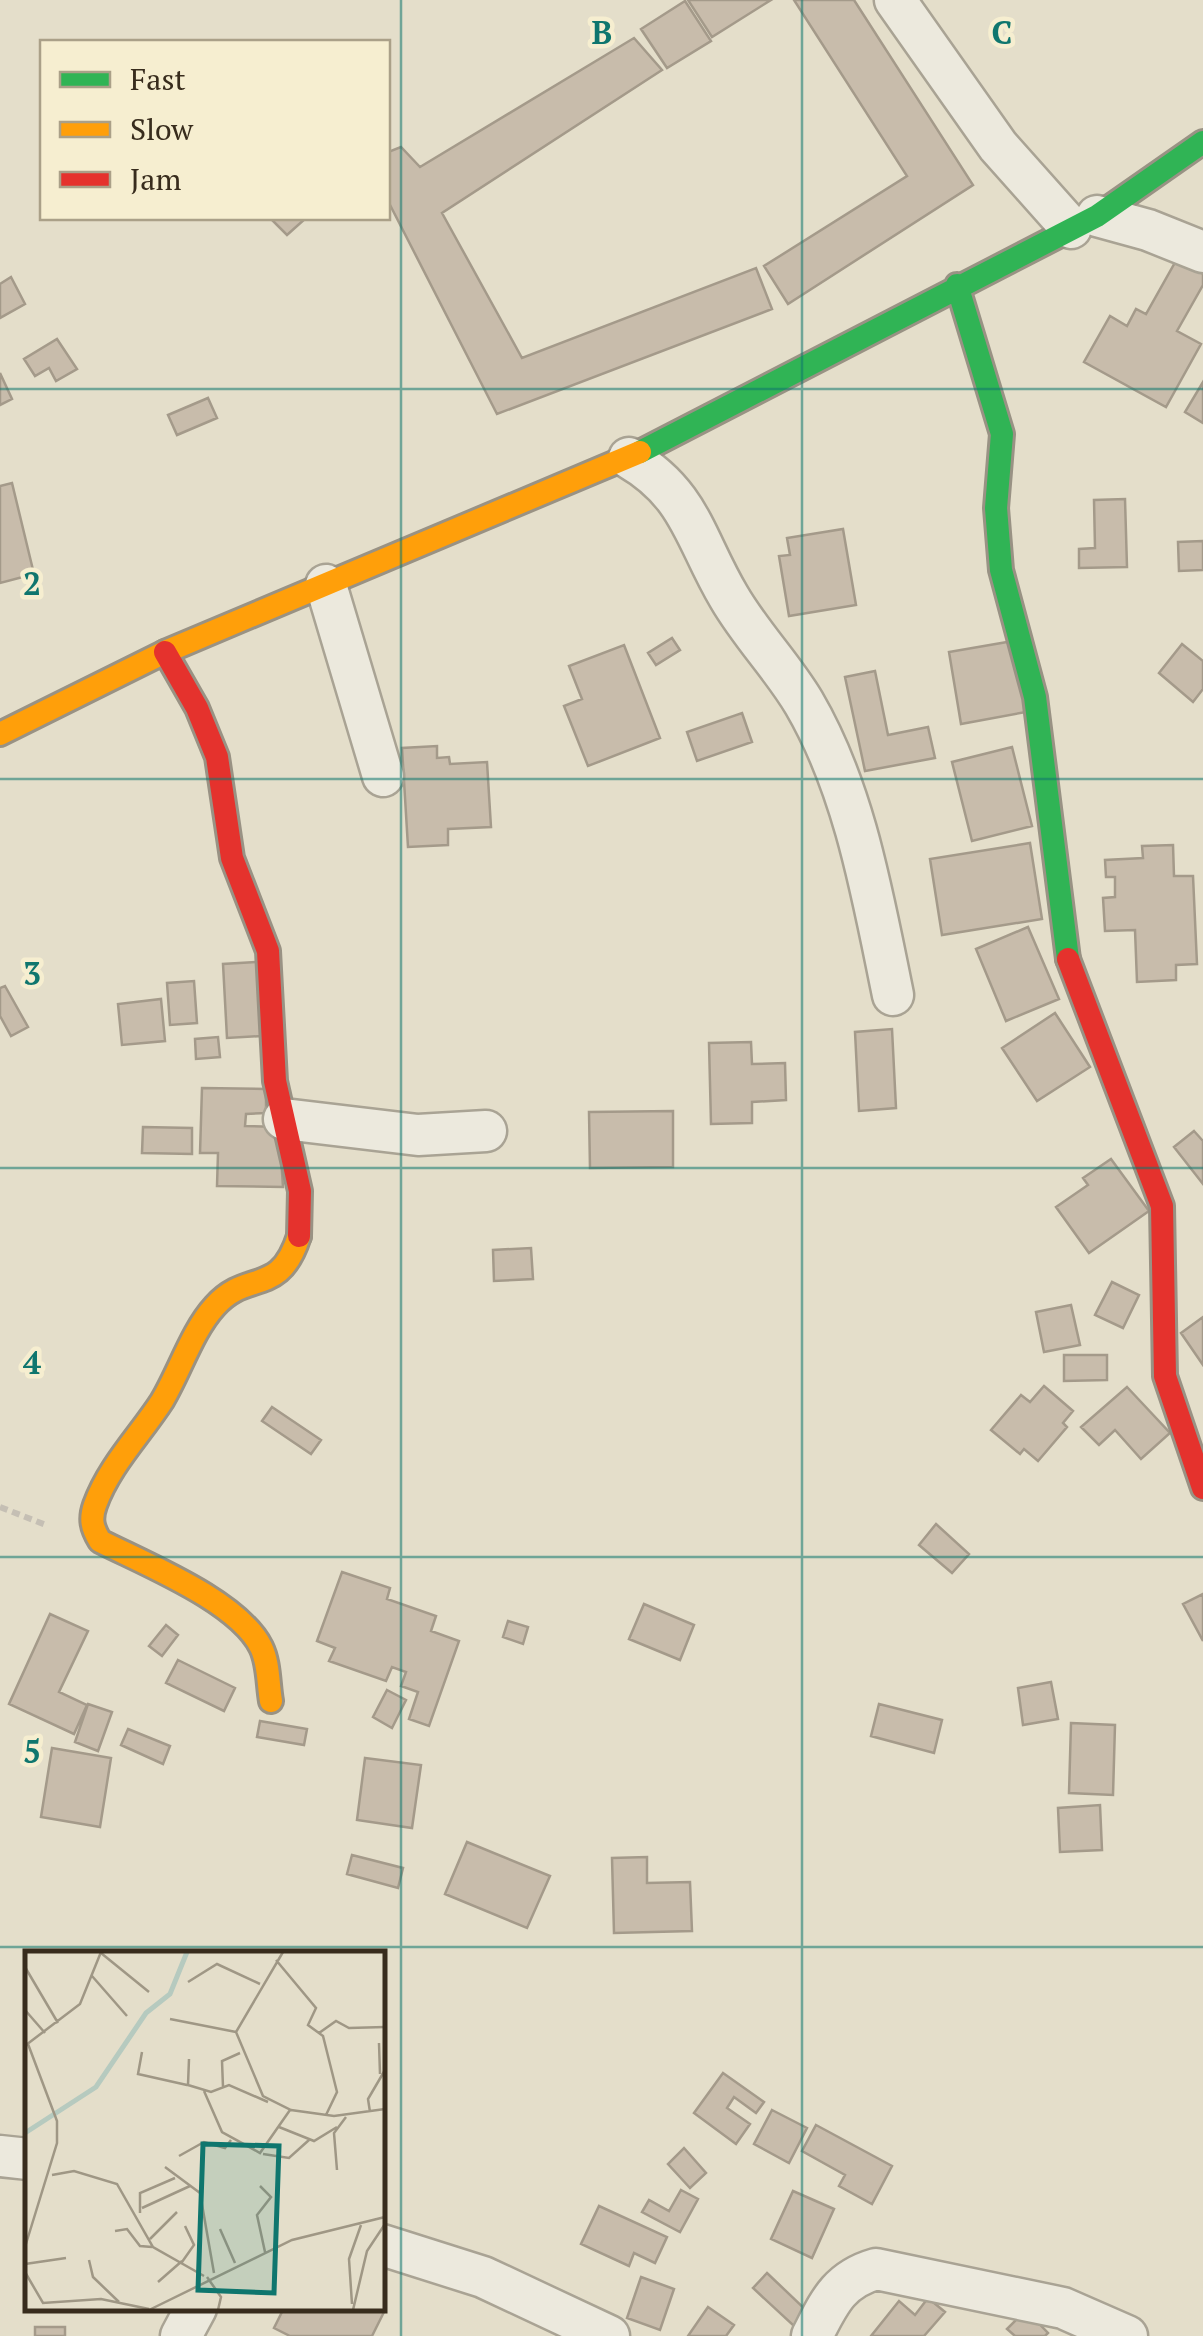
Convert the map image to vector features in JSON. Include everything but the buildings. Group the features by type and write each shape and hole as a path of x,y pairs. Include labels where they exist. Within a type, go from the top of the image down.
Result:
{"street":[{"path":"894,0 998,146 1084,222 1148,230 1203,252"},
{"path":"0,734 165,652 629,458 1084,222 1203,142"},
{"path":"957,285 1002,434 996,508 1001,570 1035,697 1067,956 1162,1206 1168,1245 1161,1341 1184,1444 1203,1488"},
{"path":"629,458 674,492 729,597 805,704 841,790 869,882 893,995"},
{"path":"326,585 384,776"},
{"path":"165,652 197,708 216,757 232,858 268,950 275,1081 300,1191 302,1231 291,1261 270,1279 238,1289 214,1306 161,1402 103,1485 92,1510 92,1528 100,1541 206,1598 246,1628 261,1645 271,1701"},
{"path":"284,1119 418,1135 486,1131"},
{"path":"0,2156 25,2159"},
{"path":"385,2247 483,2278 609,2336"},
{"path":"812,2336 835,2290 855,2275 876,2270 1063,2308 1127,2336"},
{"path":"181,2336 194,2311"}],"traffic: fast":[{"path":"640,452 1097,216 1203,142"},
{"path":"957,285 1002,434 996,508 1001,570 1035,697 1068,959"}],"traffic: slow":[{"path":"0,734 165,652 640,452"},
{"path":"271,1701 264,1653 249,1630 189,1585 100,1541 92,1519 108,1477 162,1401 207,1316 227,1295 282,1268 299,1236"}],"traffic: jam":[{"path":"165,652 197,708 217,757 232,858 268,951 275,1081 300,1191 299,1236"},
{"path":"1068,959 1162,1206 1165,1376 1203,1488"}]}
